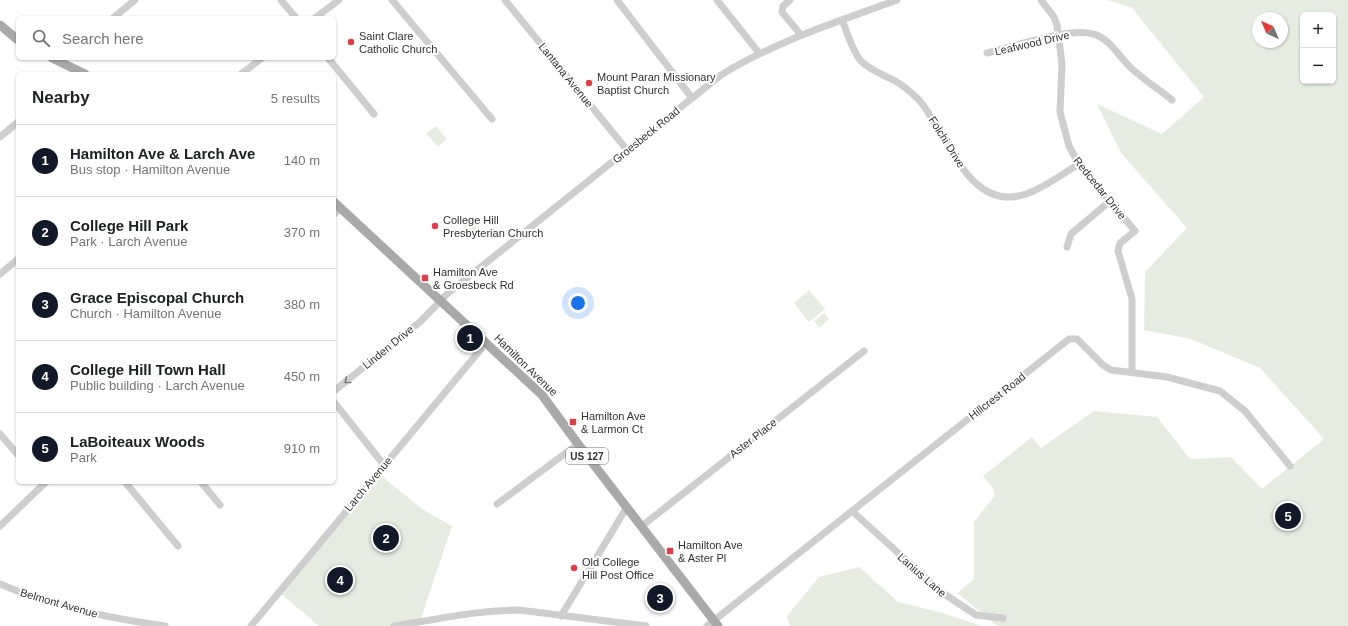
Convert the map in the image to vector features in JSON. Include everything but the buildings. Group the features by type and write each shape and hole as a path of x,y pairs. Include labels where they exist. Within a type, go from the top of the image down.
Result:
{"main road":[{"path":"0,26 16,38"},
{"path":"60,60 78,72"},
{"name":"Hamilton Avenue","path":"336,208 441,301 542,395 642,526 713,624"}],"street":[{"path":"115,16 135,0"},
{"path":"281,0 294,16"},
{"path":"318,16 339,0"},
{"path":"392,0 492,119"},
{"name":"Lantana Avenue","path":"505,0 627,150"},
{"path":"617,0 692,98"},
{"path":"717,0 759,53"},
{"path":"790,0 783,6 782,12 801,35"},
{"name":"Groesbeck Road","path":"441,301 447,294 721,75 759,53 801,35 897,0"},
{"name":"Redcedar Drive","path":"1041,0 1054,17 1059,35 1062,64 1060,112 1069,146 1079,164 1135,231 1120,243 1118,251 1132,300 1132,372"},
{"name":"Folchi Drive","path":"842,20 856,54 862,62 874,71 902,85 919,100 928,111 967,174 984,190 1003,196 1026,194 1079,164"},
{"name":"Leafwood Drive","path":"987,53 1059,35 1086,33 1102,38 1131,68 1172,100"},
{"path":"244,72 259,60"},
{"path":"330,60 374,114"},
{"path":"0,137 16,124"},
{"path":"1067,247 1071,234 1110,202"},
{"path":"0,274 16,261"},
{"name":"Linden Drive","path":"336,389 421,321 441,301"},
{"name":"Hillcrest Road","path":"713,624 852,511 1069,339 1077,339 1103,365 1111,370 1167,377 1220,391 1245,411 1290,466"},
{"name":"Larch Avenue","path":"251,626 486,343"},
{"name":"Aster Place","path":"642,526 864,351"},
{"path":"336,405 384,465"},
{"path":"0,434 16,453"},
{"path":"497,504 578,444"},
{"path":"0,526 43,484"},
{"path":"127,484 178,546"},
{"path":"202,484 220,505"},
{"path":"561,616 627,507"},
{"name":"Lanius Lane","path":"852,511 940,591 976,615 1003,618"},
{"name":"Belmont Avenue","path":"0,584 26,595 73,609 165,626"},
{"path":"394,626 461,614 499,610 519,610 646,626"}],"shaded area":[{"path":"1108,0 1348,0 1348,626 997,626 957,593 974,579 974,522 995,495 992,487 983,476 1032,437 1041,448 1094,411 1157,417 1190,459 1231,457 1262,489 1324,439 1260,368 1191,339 1144,330 1145,272 1187,228 1121,153 1097,104 1162,134 1204,97 1132,8"},
{"path":"436,126 447,139 438,147 426,134"},
{"path":"467,217 471,217 476,222 476,230 469,230 464,226 464,222"},
{"path":"809,290 825,309 809,322 794,303"},
{"path":"824,313 829,319 819,328 814,321"},
{"path":"378,473 422,509 452,526 420,621 394,626 319,626 279,592"},
{"path":"859,567 898,602 939,612 982,626 790,626 787,616 819,577"}],"place":[{"name":"Saint Clare Catholic Church","path":"351,42"},
{"name":"Mount Paran Missionary Baptist Church","path":"589,83"},
{"name":"College Hill Presbyterian Church","path":"435,226"},
{"name":"Hamilton Ave & Groesbeck Rd","path":"425,278"},
{"name":"Hamilton Ave & Larch Ave","path":"470,338"},
{"name":"Hamilton Ave & Larmon Ct","path":"573,422"},
{"name":"LaBoiteaux Woods","path":"1288,516"},
{"name":"College Hill Park","path":"386,538"},
{"name":"Hamilton Ave & Aster Pl","path":"670,551"},
{"name":"Old College Hill Post Office","path":"574,568"},
{"name":"College Hill Town Hall","path":"340,580"},
{"name":"Grace Episcopal Church","path":"660,598"}]}
